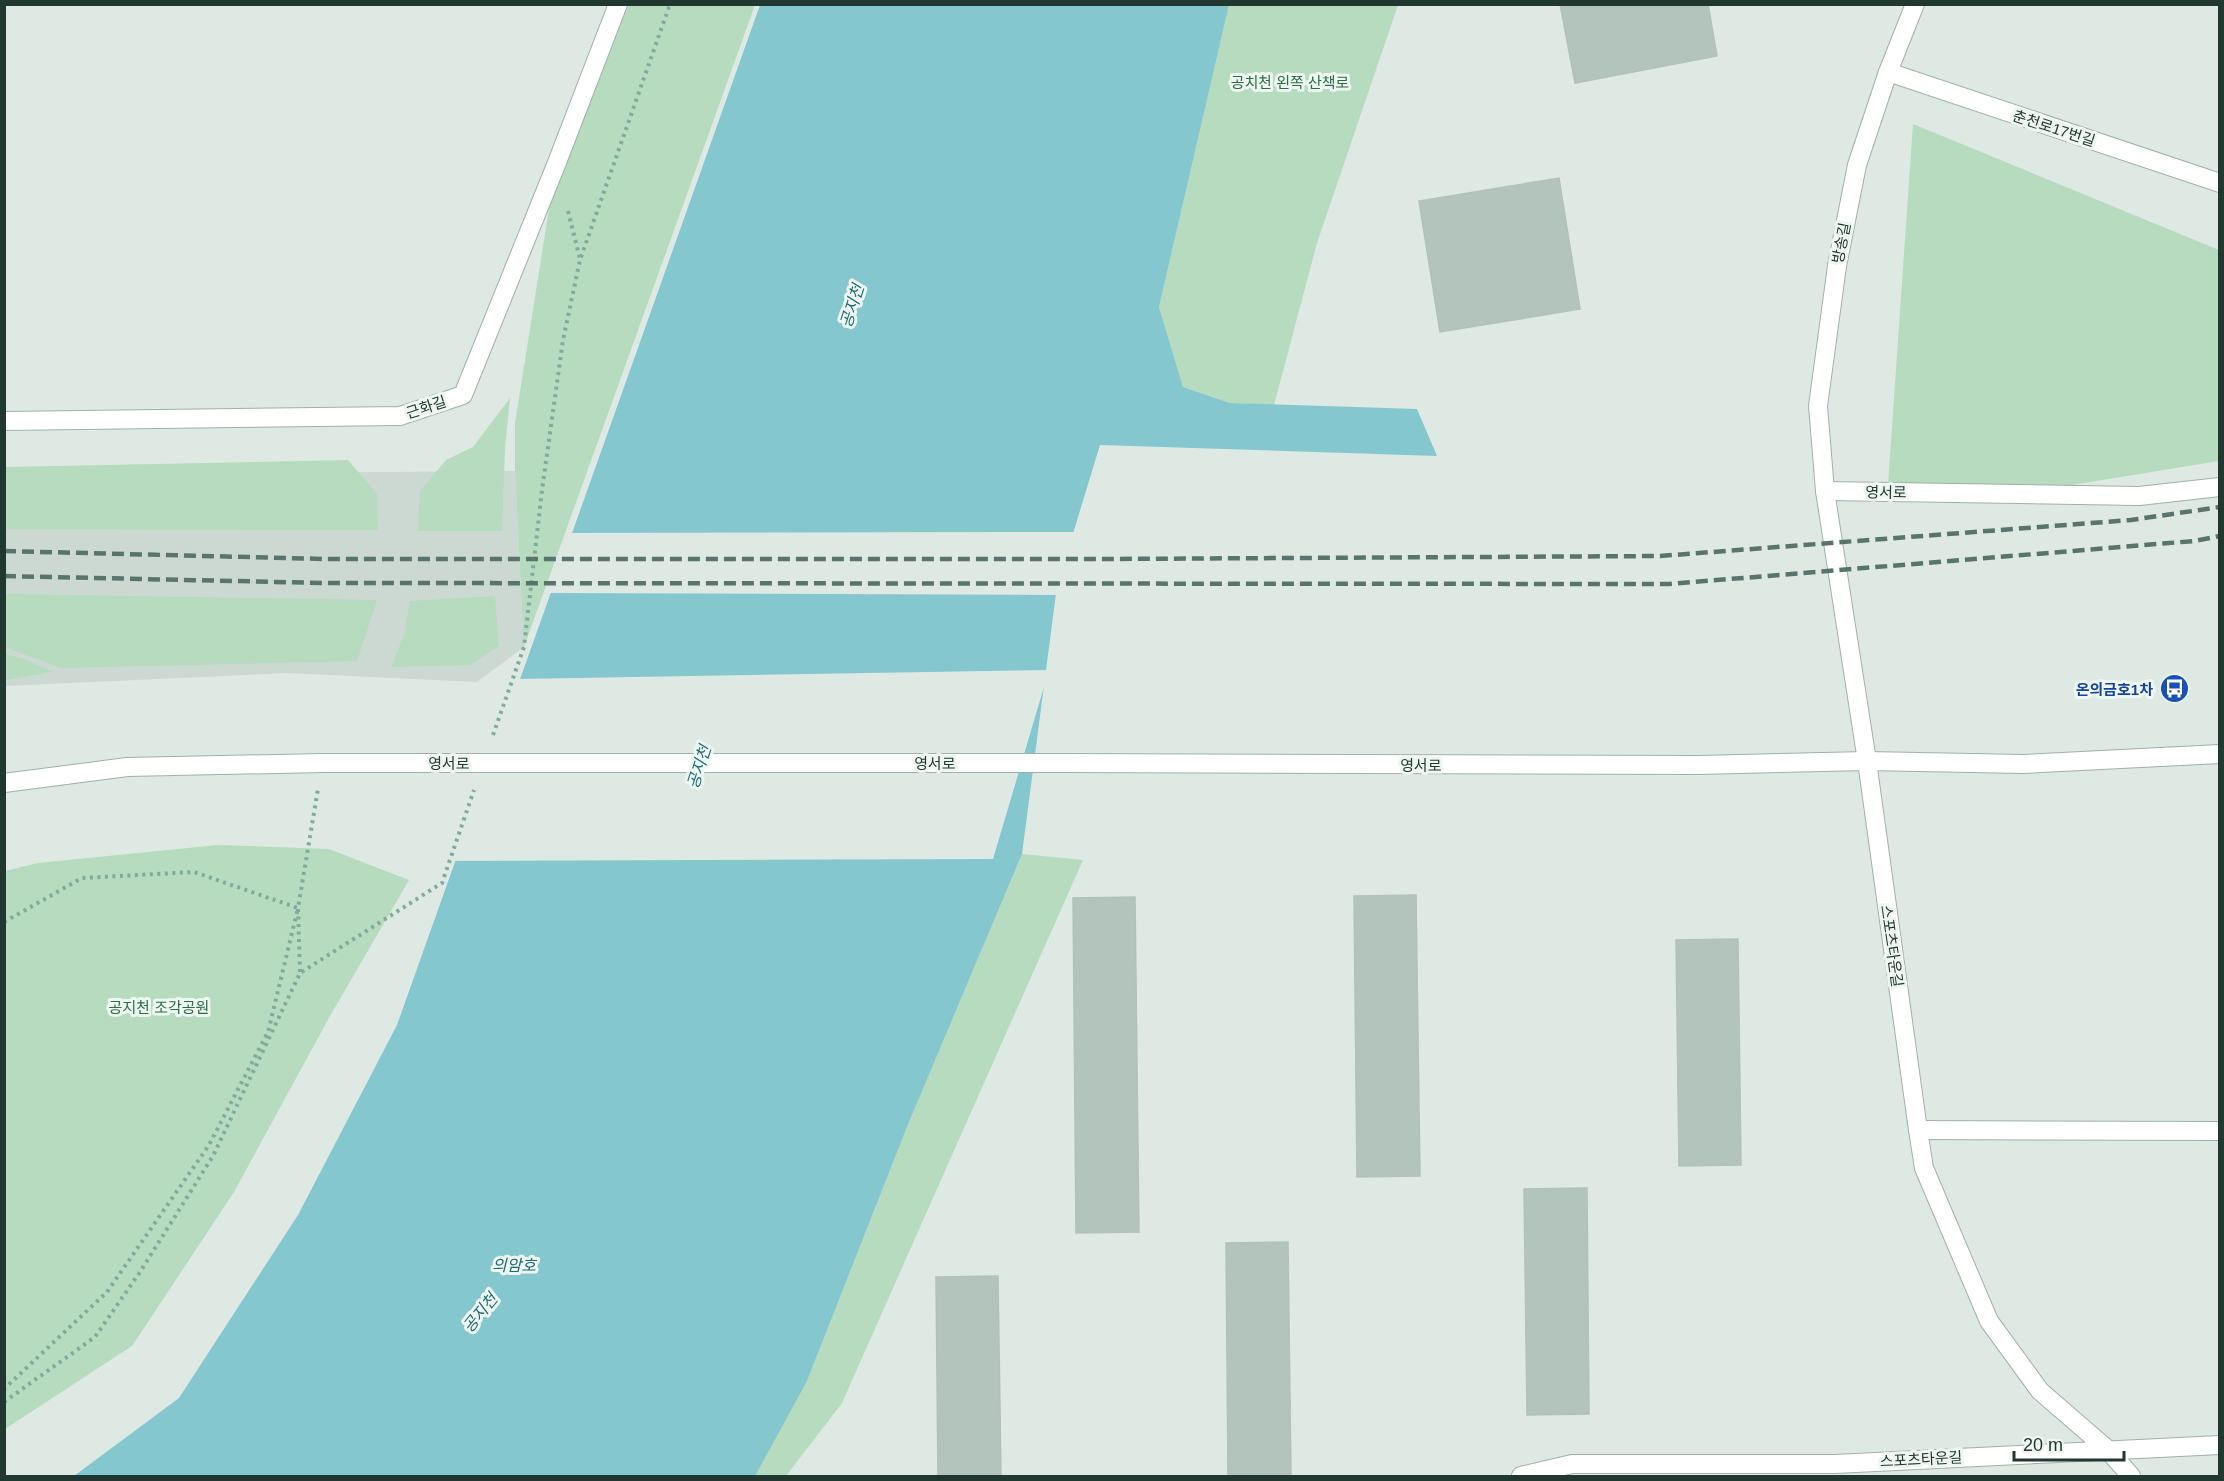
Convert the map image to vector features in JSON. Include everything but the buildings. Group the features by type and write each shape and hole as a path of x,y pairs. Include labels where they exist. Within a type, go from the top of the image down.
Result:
{"street":[{"name":"근화길","path":"4,421 400,416 463,395 618,4"},
{"name":"방송길","path":"1825,491 1818,406 1837,266 1857,165 1888,72 1915,4"},
{"name":"춘천로17번길","path":"1888,72 2220,183"},
{"name":"영서로","path":"1825,491 2139,496 2220,487"},
{"path":"1825,491 1867,761"},
{"name":"영서로","path":"4,783 127,767 323,763 1699,765 1867,761 2023,764 2220,754"},
{"name":"스포츠타운길","path":"1867,761 1924,1168 1989,1321 2040,1391 2107,1449 2131,1476"},
{"path":"1918,1130 2220,1131"},
{"name":"스포츠타운길","path":"1521,1476 1572,1464 1601,1470 1835,1470 2107,1449 2220,1445"}],"path":[{"path":"4,1389 107,1292 209,1145 268,1032 298,908 323,763"},
{"path":"4,922 82,878 105,876 194,872 298,908"},
{"path":"298,908 300,973"}],"shaded area":[{"path":"515,471 524,647 477,682 286,673 5,686 4,475"}],"green space":[{"path":"618,5 755,5 524,647 515,472 515,423 556,165"},
{"name":"공치천 왼쪽 산책로","path":"1229,5 1398,5 1317,243 1274,405 1230,403 1183,387 1159,307"},
{"path":"1913,124 2219,250 2219,461 2023,493 1888,485"},
{"path":"510,398 505,448 502,531 418,531 420,491 446,460 473,447"},
{"path":"348,460 377,494 378,530 5,529 5,467"},
{"path":"5,594 377,600 357,661 61,668 5,647"},
{"path":"495,596 499,646 470,665 391,667 404,635 410,601"},
{"path":"5,654 24,659 53,672 5,680"},
{"name":"공지천 조각공원","path":"218,845 329,849 409,880 330,1016 234,1192 132,1346 5,1429 5,871 38,863"},
{"path":"1022,854 1083,860 842,1403 786,1476 746,1476 807,1381 907,1127"}],"water":[{"path":"760,5 1229,5 1159,307 1183,387 1230,403 1417,409 1437,456 1100,445 1057,586 1022,854 907,1127 807,1381 755,1476 74,1476 179,1398 298,1215 397,1025"}],"pier":[{"path":"1077,532 1059,595 547,593 568,533"},
{"path":"1049,670 993,859 452,861 517,679"}],"railway":[{"path":"4,551 326,559 1660,556 2131,520 2220,507"},
{"path":"4,576 325,583 1669,584 2194,541 2220,536"}],"place":[{"name":"온의금호1차","path":"2174,689"}],"water label":[{"name":"공지천","path":"852,306"},
{"name":"공지천","path":"699,767"},
{"name":"의암호","path":"514,1265"},
{"name":"공지천","path":"480,1313"}]}
